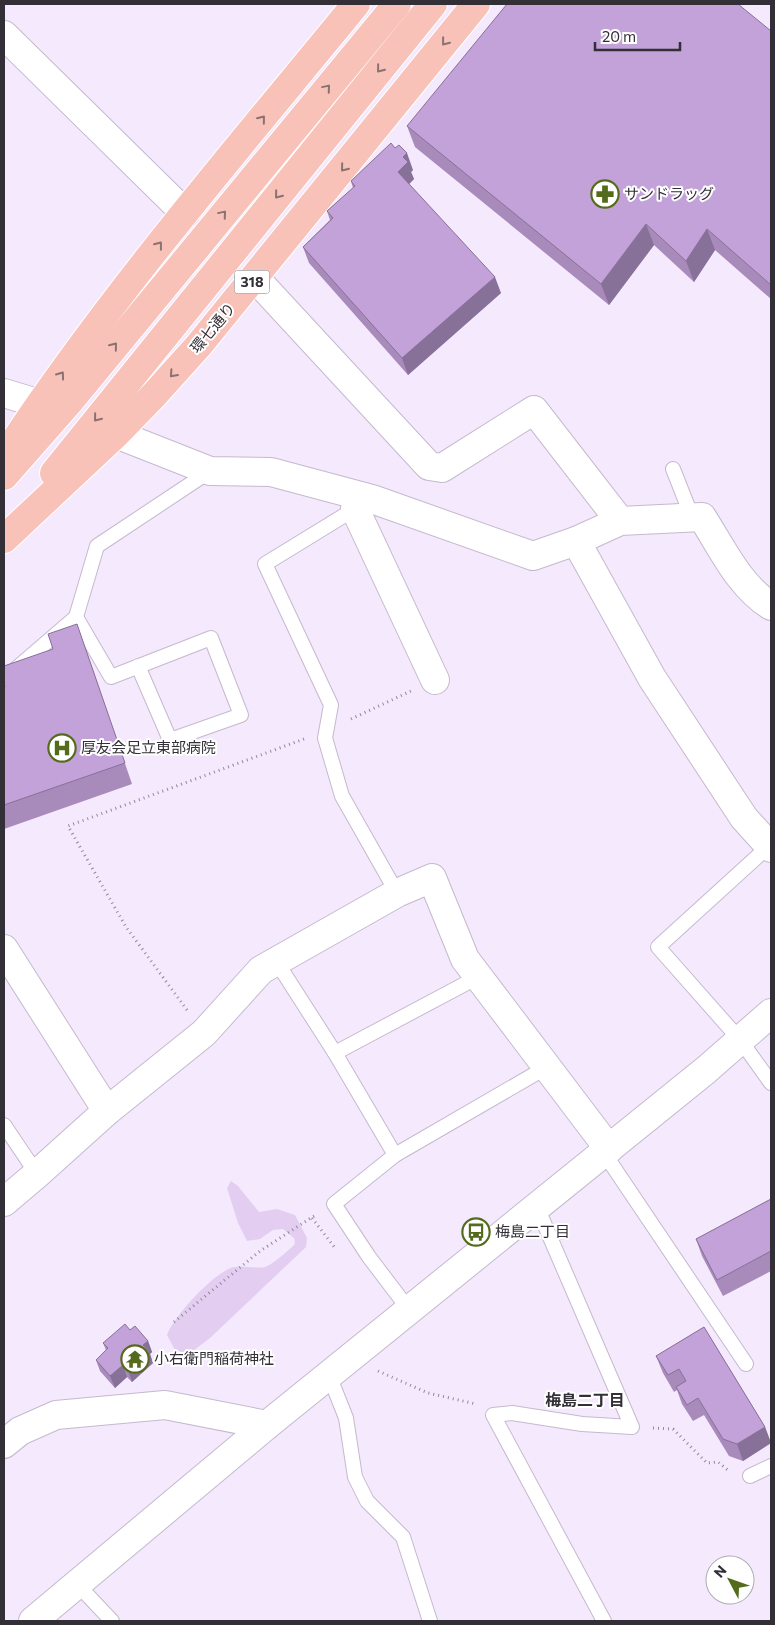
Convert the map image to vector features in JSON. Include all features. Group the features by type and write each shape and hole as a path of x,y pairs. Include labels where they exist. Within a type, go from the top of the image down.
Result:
{"main road":[{"path":"4,458 40,404 102,319 185,213 356,4"},
{"path":"4,476 69,402 397,4"},
{"name":"環七通り","path":"4,538 194,298 433,4"},
{"name":"環七通り","path":"4,538 116,434 199,345 476,4"}],"street":[{"path":"4,35 185,213"},
{"path":"255,278 429,466 442,468 534,410 620,521"},
{"path":"4,393 40,404"},
{"path":"116,434 210,472 271,472 364,504 533,556 576,541 620,521 702,517 745,584 769,601"},
{"path":"364,504 435,680"},
{"path":"576,541 652,678 744,818 770,847"},
{"path":"4,1202 107,1111 204,1033 261,970 397,894 432,878 462,952 478,977 606,1151"},
{"path":"4,948 107,1111"},
{"path":"32,1621 267,1425 741,1041 771,1013"},
{"path":"9,1429 56,1415 165,1405 267,1425"}],"lane":[{"path":"672,469 692,517"},
{"path":"4,679 76,617 97,546 210,472"},
{"path":"364,504 265,564 331,705 325,738 342,796 397,894"},
{"path":"76,617 112,676 138,666 211,638 241,715 170,740 138,666"},
{"path":"770,847 658,947 741,1041 771,1083"},
{"path":"276,961 335,1053 395,1155"},
{"path":"335,1053 478,977"},
{"path":"410,1311 369,1257 334,1204 395,1155 546,1067"},
{"path":"4,1125 37,1174"},
{"path":"606,1151 746,1364"},
{"path":"538,1207 632,1427 582,1424 512,1413 493,1415 604,1621"},
{"path":"329,1375 346,1418 356,1477 366,1501 403,1537 430,1621"},
{"path":"750,1476 771,1466"},
{"path":"77,1584 112,1621"}],"path":[{"path":"204,1033 126,927 68,826 326,731 435,680"},
{"path":"174,1322 260,1251 334,1204"},
{"path":"350,1358 428,1393 485,1406 493,1415"},
{"path":"632,1427 673,1429 707,1463 718,1462 739,1480 750,1476"}],"shaded area":[{"path":"231,1181 238,1186 259,1212 277,1209 295,1215 307,1238 306,1247 210,1338 189,1354 175,1350 167,1335 171,1327 186,1307 216,1277 234,1267 268,1266 295,1244 294,1238 283,1229 273,1230 260,1239 247,1241 238,1223 227,1188"}],"building":[{"path":"507,4 738,4 771,31 771,285 707,229 686,261 646,224 601,284 407,126"},
{"path":"391,143 395,148 399,145 407,153 403,157 408,162 398,172 495,277 402,358 303,247 333,218 327,211 355,186 351,181"},
{"name":"厚友会足立東部病院","path":"77,624 125,763 4,805 4,666 53,649 48,634"},
{"path":"771,1199 771,1251 717,1280 696,1239"},
{"path":"125,1324 130,1330 135,1326 148,1341 143,1345 149,1352 128,1370 123,1365 110,1376 96,1360 108,1348 103,1343"},
{"path":"704,1327 765,1427 737,1444 723,1439 698,1398 687,1405 676,1387 686,1381 679,1369 668,1375 656,1356"}],"place":[{"name":"サンドラッグ","path":"605,194"},
{"name":"厚友会足立東部病院","path":"62,748"},
{"name":"梅島二丁目","path":"476,1232"},
{"name":"小右衛門稲荷神社","path":"135,1359"}],"district":[{"name":"梅島二丁目","path":"585,1400"}]}
